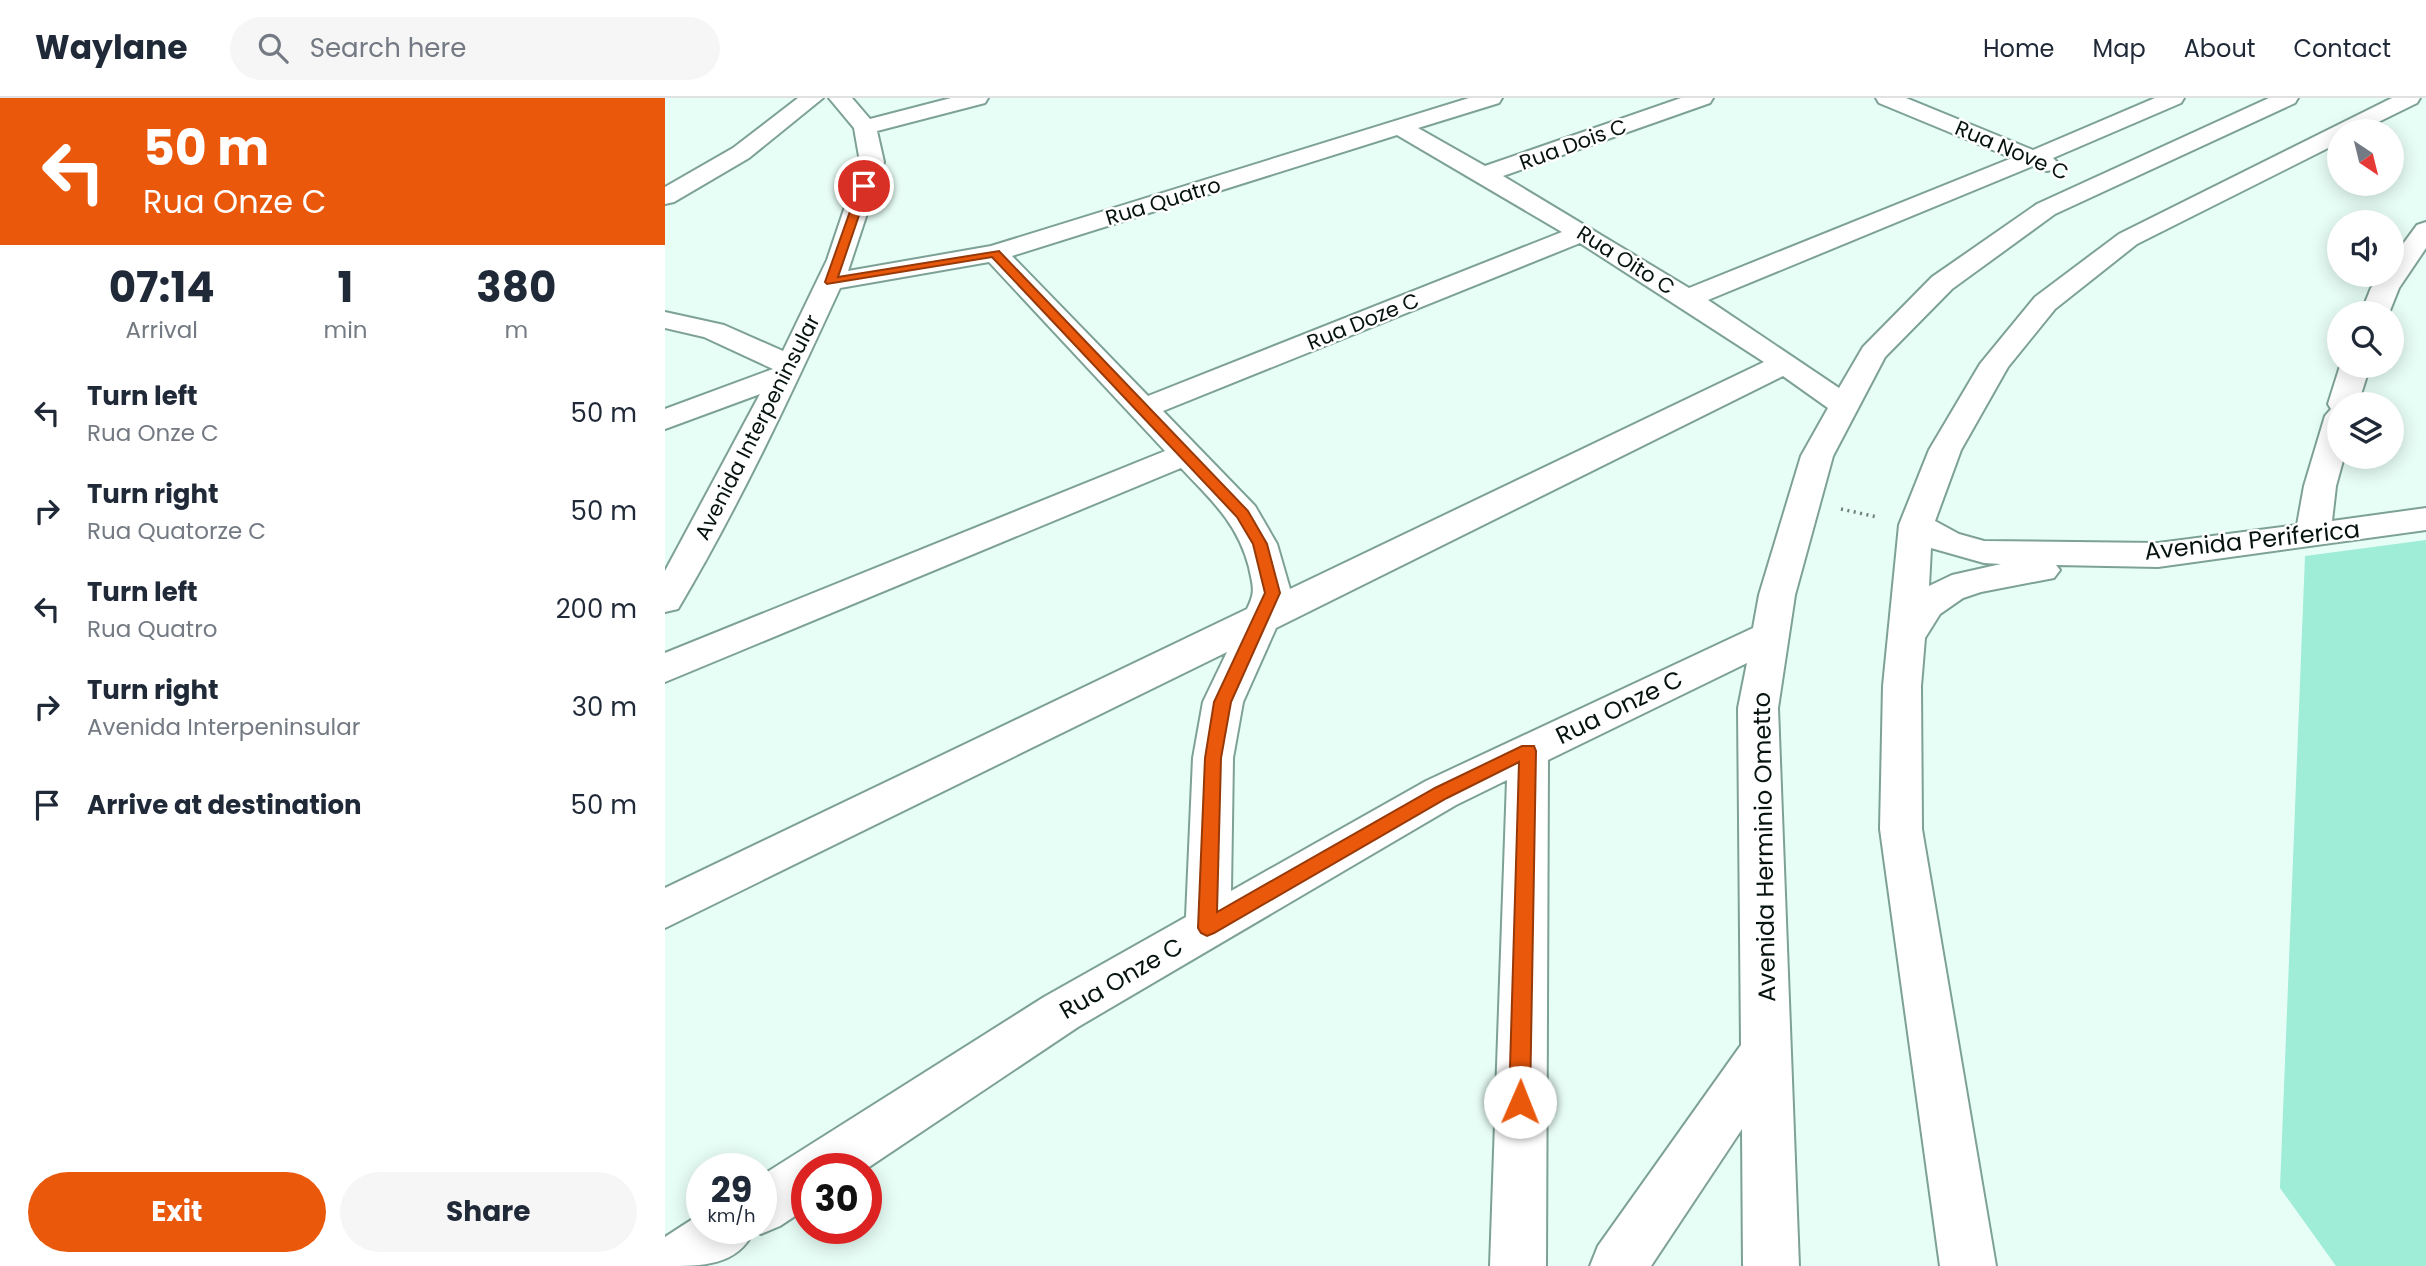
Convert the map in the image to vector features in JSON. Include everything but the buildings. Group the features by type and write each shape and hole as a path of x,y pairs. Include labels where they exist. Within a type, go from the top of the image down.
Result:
{"street":[{"path":"665,197 741,153 812,98"},
{"path":"839,98 865,127 977,98"},
{"name":"Rua Quatro","path":"831,282 995,253 1491,98"},
{"name":"Rua Dois C","path":"1484,176 1702,98"},
{"name":"Rua Nove C","path":"1887,98 2097,186"},
{"name":"Avenida Herminio Ometto","path":"1771,1266 1758,708 1777,595 1817,456 1873,353 1941,283 2046,209 2097,186 2228,116 2287,98"},
{"path":"2367,119 2409,98"},
{"path":"1686,299 2183,99"},
{"name":"Avenida Interpeninsular","path":"665,600 677,553 788,370 831,282 872,162 865,127"},
{"name":"Rua Oito C","path":"1400,127 1583,233 1786,363 1844,405"},
{"path":"1968,1266 1901,830 1902,687 1916,525 1945,450 1995,364 2045,303 2128,239 2327,139"},
{"path":"2380,301 2385,288 2426,230"},
{"name":"Rua Doze C","path":"1142,409 1583,233"},
{"path":"995,253 1243,514 1260,544 1273,593 1223,702 1213,758 1207,928"},
{"path":"665,320 692,323 732,336 788,370"},
{"path":"665,909 1786,363"},
{"path":"665,419 788,370"},
{"path":"665,668 1186,454"},
{"path":"2313,534 2320,486 2327,462"},
{"name":"Avenida Periferica","path":"1916,525 1948,543 1984,552 2158,555 2426,519"},
{"path":"1906,638 1928,605 1947,591 2023,572 2158,555"},
{"name":"Rua Onze C","path":"845,1153 1061,1012 1441,793 1771,635"},
{"path":"1518,1266 1528,751"},
{"path":"1618,1266 1767,1050"},
{"path":"670,1266 704,1244"}],"path":[{"path":"1806,501 1916,525"}],"green space":[{"path":"2426,540 2426,1266 2336,1266 2280,1188 2305,556"}],"route":[{"path":"864,186 831,282 995,253 1243,514 1260,544 1273,593 1223,702 1213,758 1207,928 1441,793 1528,751 1520,1102"}]}
